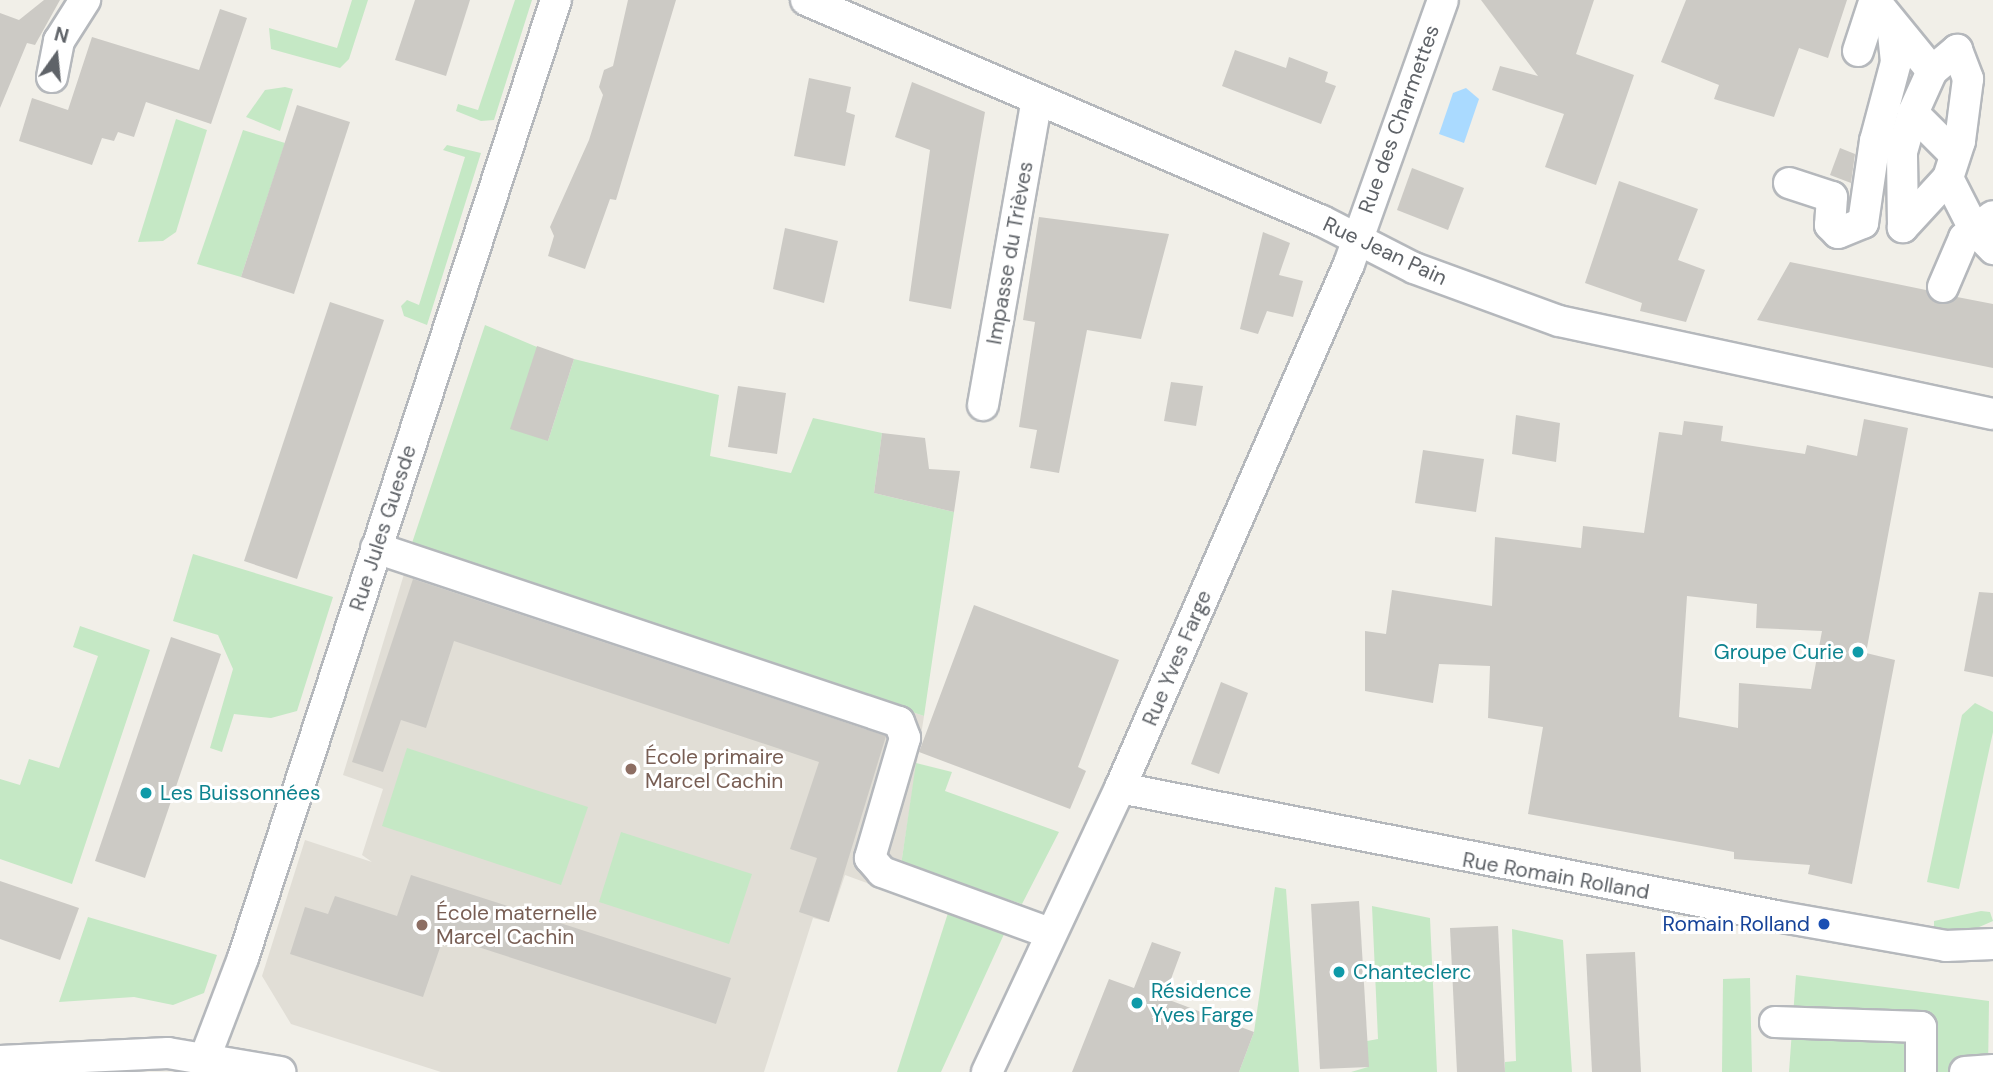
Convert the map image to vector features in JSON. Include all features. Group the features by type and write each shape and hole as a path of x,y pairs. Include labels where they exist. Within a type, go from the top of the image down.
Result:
{"street":[{"path":"52,77 58,41 85,0"},
{"name":"Rue Jules Guesde","path":"206,1055 556,0"},
{"name":"Rue Jean Pain","path":"806,0 1474,291 1625,340 1993,414"},
{"name":"Rue des Charmettes","path":"1356,239 1443,0"},
{"path":"1858,51 1885,9"},
{"path":"1885,9 1932,71"},
{"path":"1788,183 1832,197 1830,225 1838,233 1863,223 1875,141 1896,62 1885,9"},
{"path":"1957,50 1968,79 1952,167 1903,227 1902,152 1913,113 1932,71 1957,50"},
{"name":"Impasse du Trièves","path":"983,405 1037,100"},
{"path":"1913,113 1952,167 1987,232 1951,261 1943,287"},
{"name":"Rue Yves Farge","path":"987,1072 1050,933 1121,788 1356,239"},
{"path":"376,548 899,722 905,738 870,858 882,872 1050,933"},
{"name":"Rue Romain Rolland","path":"1121,788 1776,916 1946,946 1993,944"},
{"path":"1775,1022 1921,1027 1920,1072"},
{"path":"0,1060 76,1054 206,1055 280,1072"},
{"path":"1965,1072 1993,1070"}],"shaded area":[{"name":"École primaire Marcel Cachin","path":"408,561 679,635 924,716 901,865 1031,909 1018,938 845,875 829,922 813,918 764,1072 441,1072 291,1024 262,976 305,840 372,862 362,855 383,789 343,775"}],"green space":[{"path":"352,0 368,0 349,59 340,68 271,49 269,28 337,48"},
{"path":"515,0 532,0 494,120 481,121 456,111 458,104 478,110"},
{"path":"285,87 293,89 280,131 246,117 265,90"},
{"path":"176,119 207,130 176,232 163,241 138,242"},
{"path":"243,130 285,143 241,277 197,264"},
{"path":"447,145 481,153 427,325 404,316 401,306 407,300 419,305 465,157 443,150"},
{"path":"485,325 537,347 548,441 574,359 719,395 710,456 791,473 813,418 882,433 874,493 954,512 924,716 411,546"},
{"path":"193,554 333,597 297,711 271,718 234,714 222,752 210,748 233,669 218,635 173,621"},
{"path":"80,626 150,650 72,884 0,859 0,779 20,785 29,759 59,768 98,656 73,647"},
{"path":"1975,703 1993,712 1993,732 1959,889 1927,882 1962,715"},
{"path":"407,748 588,807 561,885 382,826"},
{"path":"916,763 952,772 945,791 1059,832 1022,904 901,865"},
{"path":"621,832 752,874 729,944 599,902"},
{"path":"1275,887 1286,889 1299,1072 1239,1072 1254,1032"},
{"path":"1372,906 1430,918 1437,1072 1351,1072 1368,1067 1367,1041 1378,1039"},
{"path":"1981,911 1990,912 1993,921 1970,931 1934,932 1934,921"},
{"path":"948,913 1005,932 941,1072 897,1072"},
{"path":"88,917 217,955 204,993 173,1005 134,997 59,1002"},
{"path":"1512,929 1563,940 1572,1072 1505,1072 1505,1062 1516,1061"},
{"path":"1796,975 1989,1001 1988,1072 1789,1072"},
{"path":"1750,978 1752,1072 1722,1072 1723,979"}],"water":[{"path":"1466,88 1479,99 1464,143 1439,134 1453,93"}],"building":[{"path":"44,0 60,0 35,45 27,43 0,108 0,13 19,20"},
{"path":"415,0 470,0 446,76 395,60"},
{"path":"628,0 676,0 616,200 610,199 585,269 548,256 554,236 550,227 589,140 603,95 599,87 604,70 613,66"},
{"path":"1481,0 1594,0 1576,54 1634,75 1596,185 1545,167 1564,114 1492,90 1500,66 1538,76"},
{"path":"1686,0 1847,0 1828,58 1799,48 1774,117 1714,99 1719,85 1661,62"},
{"path":"220,9 247,18 211,124 146,102 134,137 118,132 114,141 102,138 92,165 19,141 32,98 68,110 92,37 199,70"},
{"path":"1235,50 1286,68 1289,57 1328,72 1325,82 1336,86 1321,124 1222,86"},
{"path":"809,78 851,87 846,112 855,115 845,166 794,156"},
{"path":"912,82 985,112 951,309 909,301 930,150 895,137"},
{"path":"297,105 350,122 294,294 241,277"},
{"path":"1840,148 1855,154 1851,183 1830,175"},
{"path":"1412,168 1464,188 1448,230 1397,210"},
{"path":"1619,181 1698,209 1678,260 1705,270 1686,322 1640,311 1642,303 1585,283"},
{"path":"1039,217 1169,234 1141,339 1087,330 1059,473 1030,468 1037,430 1019,427 1035,322 1023,320"},
{"path":"785,228 838,241 824,303 773,289"},
{"path":"1263,232 1290,243 1279,275 1303,281 1293,317 1267,311 1258,334 1240,329"},
{"path":"1790,262 1926,290 1937,303 1957,297 1993,304 1993,368 1757,320"},
{"path":"330,302 384,320 297,579 244,561"},
{"path":"537,346 574,359 548,441 510,429"},
{"path":"1171,382 1203,386 1196,426 1164,421"},
{"path":"738,386 786,393 777,454 728,447"},
{"path":"1516,415 1560,423 1556,462 1512,454"},
{"path":"1864,419 1908,428 1866,653 1895,660 1852,884 1808,874 1810,865 1734,859 1734,852 1528,814 1543,727 1488,718 1490,666 1439,664 1433,703 1365,691 1365,631 1386,634 1392,590 1492,606 1495,537 1581,548 1583,526 1644,533 1659,432 1682,435 1684,421 1723,426 1721,441 1805,454 1807,445 1857,456","holes":["1687,596 1757,604 1756,628 1822,631 1811,689 1739,683 1738,728 1679,717"]},
{"path":"882,433 925,438 929,469 960,471 954,512 874,493"},
{"path":"1423,450 1484,459 1476,512 1415,503"},
{"path":"413,579 886,736 829,922 799,912 817,858 790,849 819,762 454,641 426,728 401,720 383,772 352,762"},
{"path":"1979,592 1993,593 1993,677 1964,671"},
{"path":"974,605 1119,660 1078,767 1086,771 1070,809 919,752"},
{"name":"Les Buissonnées","path":"171,637 221,654 145,878 95,861"},
{"path":"1221,682 1248,693 1219,774 1191,764"},
{"path":"411,875 731,978 716,1024 444,936 423,997 290,954 305,907 328,914 335,896 397,916"},
{"path":"0,881 79,908 60,960 0,939"},
{"name":"Chanteclerc","path":"1359,901 1369,1067 1320,1069 1311,904"},
{"name":"Chanteclerc","path":"1498,926 1505,1072 1457,1072 1450,928"},
{"name":"Résidence Yves Farge","path":"1152,942 1181,952 1164,998 1254,1032 1239,1072 1072,1072 1109,979 1134,988"},
{"path":"1635,952 1641,1072 1592,1072 1586,954"}],"place":[{"name":"Groupe Curie","path":"1858,652"},
{"name":"École primaire Marcel Cachin","path":"631,769"},
{"name":"Les Buissonnées","path":"146,793"},
{"name":"Romain Rolland","path":"1824,924"},
{"name":"École maternelle Marcel Cachin","path":"422,925"},
{"name":"Chanteclerc","path":"1339,972"},
{"name":"Résidence Yves Farge","path":"1137,1003"}]}
